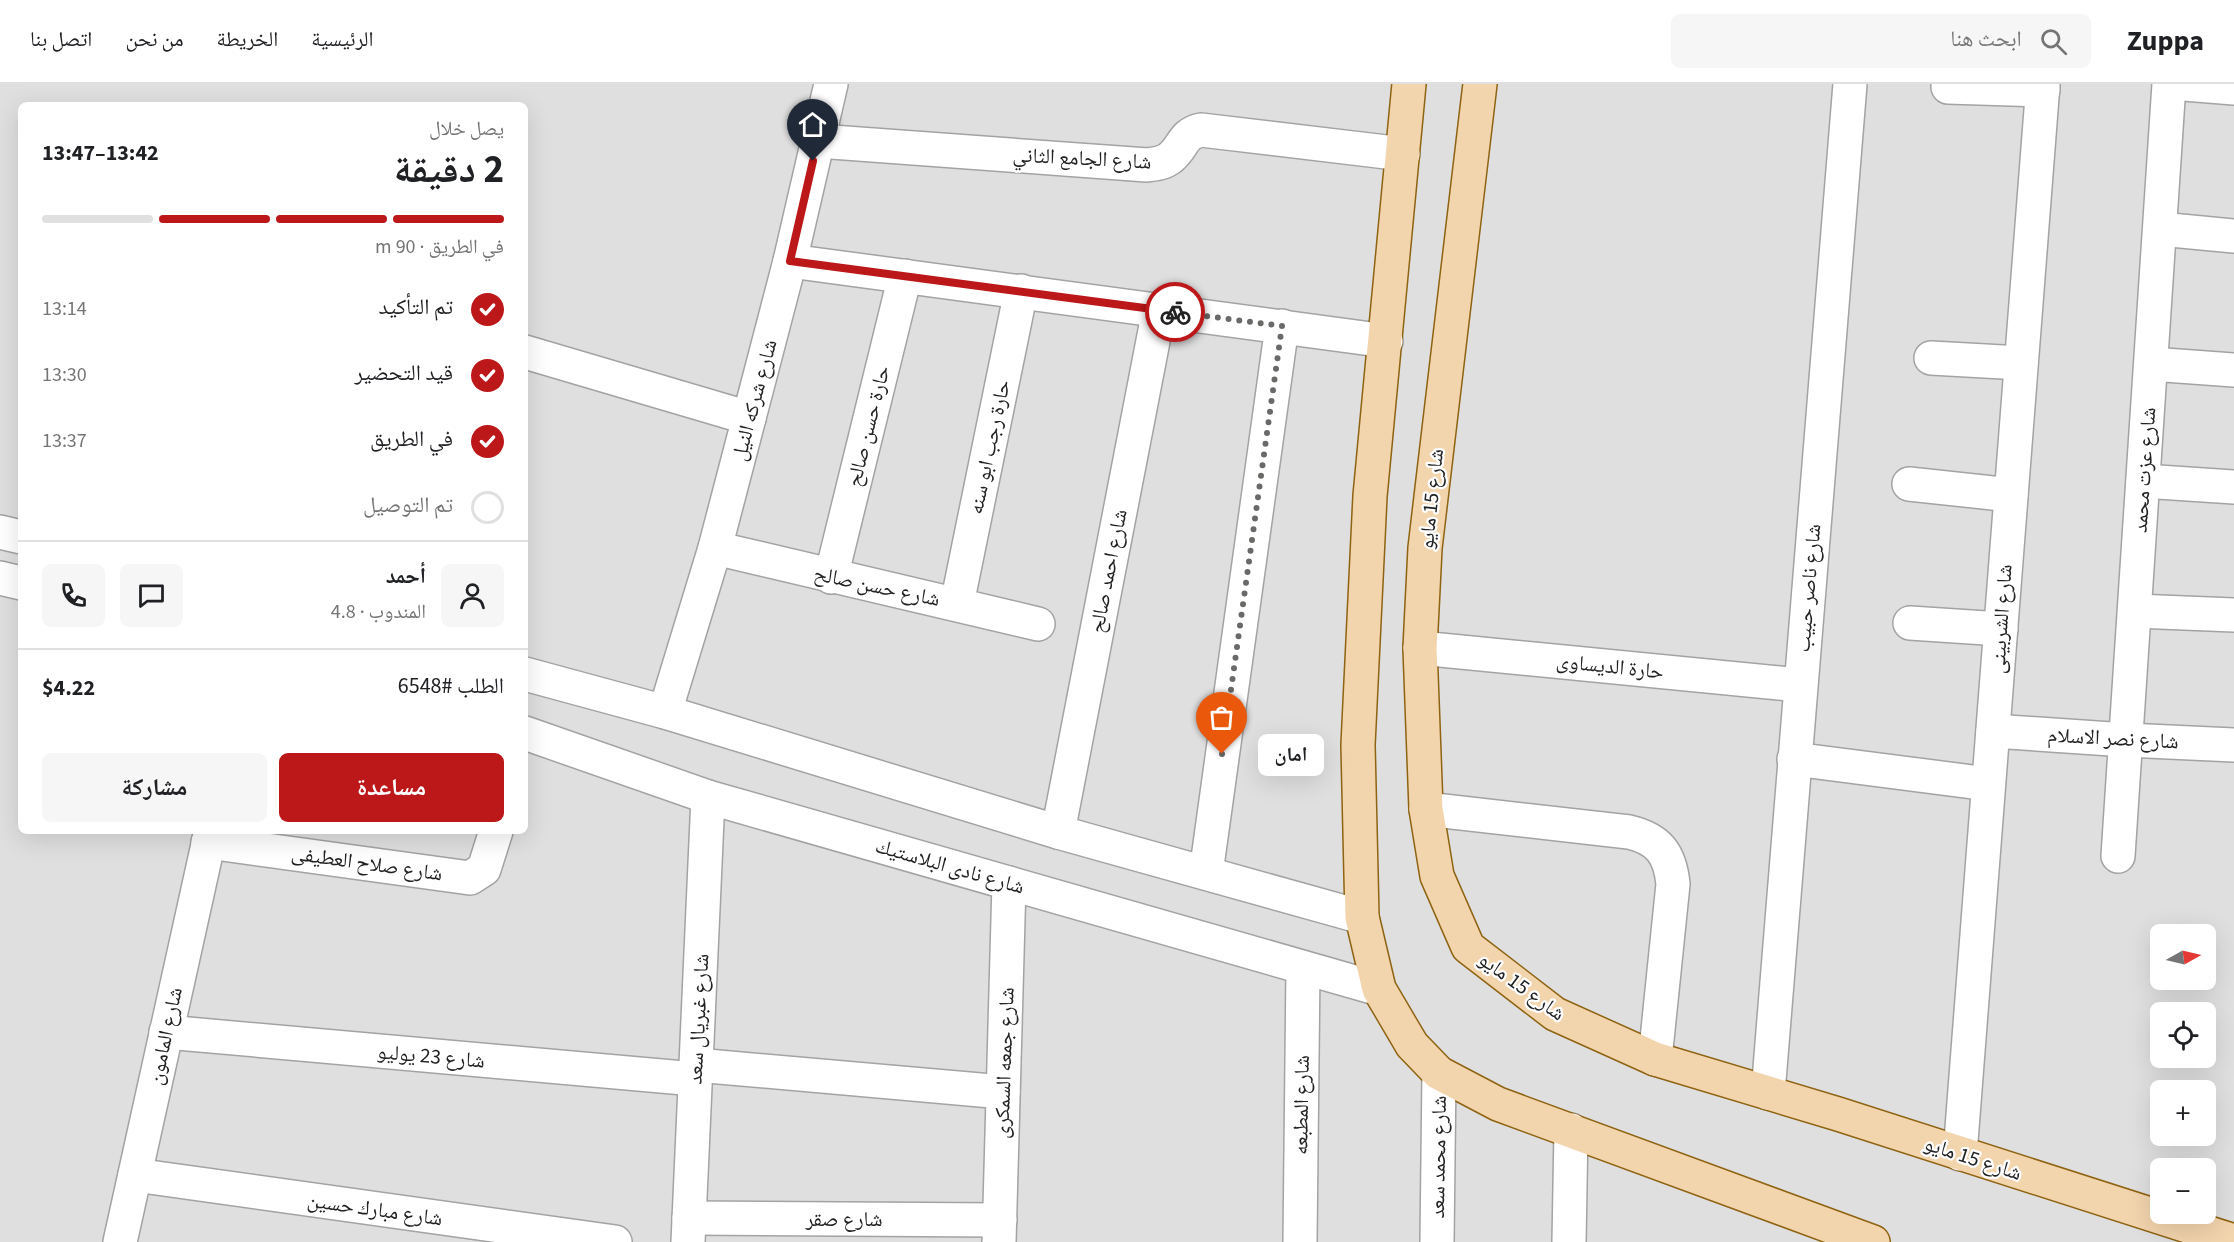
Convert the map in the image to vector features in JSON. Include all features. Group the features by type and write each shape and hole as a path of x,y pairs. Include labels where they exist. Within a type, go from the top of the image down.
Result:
{"main road":[{"path":"1409,84 1370,496 1359,733 1362,917 1379,989 1412,1045 1439,1073 1498,1104 1873,1242"},
{"name":"شارع 15 مايو","path":"1480,84 1425,548 1420,648 1426,809 1437,876 1468,947 1555,1014 1655,1059 2234,1240"}],"street":[{"name":"شارع شركه النيل","path":"665,712 715,548 790,261 831,84"},
{"name":"شارع ناصر حبيب","path":"1768,1093 1850,84"},
{"name":"شارع عزت محمد","path":"2118,856 2169,84"},
{"path":"2184,84 2234,88"},
{"path":"1948,87 2043,87"},
{"name":"شارع الشربينى","path":"1960,1154 2043,87"},
{"name":"شارع الجامع الثاني","path":"818,141 1148,165 1172,158 1188,134 1201,130 1403,154"},
{"path":"2160,229 2234,236"},
{"path":"790,261 1386,341"},
{"name":"حارة حسن صالح","path":"831,577 905,276"},
{"name":"حارة رجب ابو سنه","path":"957,604 1021,291"},
{"name":"شارع احمد صالح","path":"1058,832 1159,310"},
{"path":"1206,873 1282,326"},
{"path":"528,353 749,418"},
{"path":"1930,358 2021,363"},
{"path":"2151,364 2234,370"},
{"path":"2143,482 2234,487"},
{"path":"1909,484 2011,495"},
{"path":"0,532 18,536"},
{"name":"شارع حسن صالح","path":"715,548 1038,624"},
{"path":"0,578 18,582"},
{"path":"2135,610 2234,615"},
{"path":"1910,623 2001,629"},
{"name":"حارة الديساوى","path":"1420,648 1800,685"},
{"path":"528,675 665,712 1058,832 1362,917"},
{"name":"شارع نصر الاسلام","path":"1993,731 2234,745"},
{"name":"شارع نادى البلاستيك","path":"528,735 708,797 1379,989"},
{"path":"1794,759 1988,784"},
{"name":"شارع غبريال سعد","path":"689,1230 708,797"},
{"path":"1426,809 1629,832 1643,835 1657,843 1672,868 1673,884 1655,1059"},
{"name":"شارع صلاح العطيفى","path":"209,836 470,878 484,869 495,834"},
{"name":"شارع المامون","path":"120,1242 209,836"},
{"name":"شارع جمعه السمكرى","path":"999,1231 1009,883"},
{"name":"شارع المطبعه","path":"1300,1242 1303,968"},
{"name":"شارع 23 يوليو","path":"166,1032 696,1072 1003,1092"},
{"name":"شارع محمد سعد","path":"1437,1242 1439,1073"},
{"path":"1569,1242 1570,1130"},
{"name":"شارع مبارك حسين","path":"135,1175 615,1242"},
{"name":"شارع صقر","path":"689,1230 999,1231"}],"shaded area":[{"path":"0,84 2234,84 2234,1242 0,1242"}],"way so far":[{"path":"1175,312 1282,326 1222,754"}],"place":[{"name":"امان","path":"1222,754"}],"route":[{"path":"813,161 790,261 1175,312"}]}
